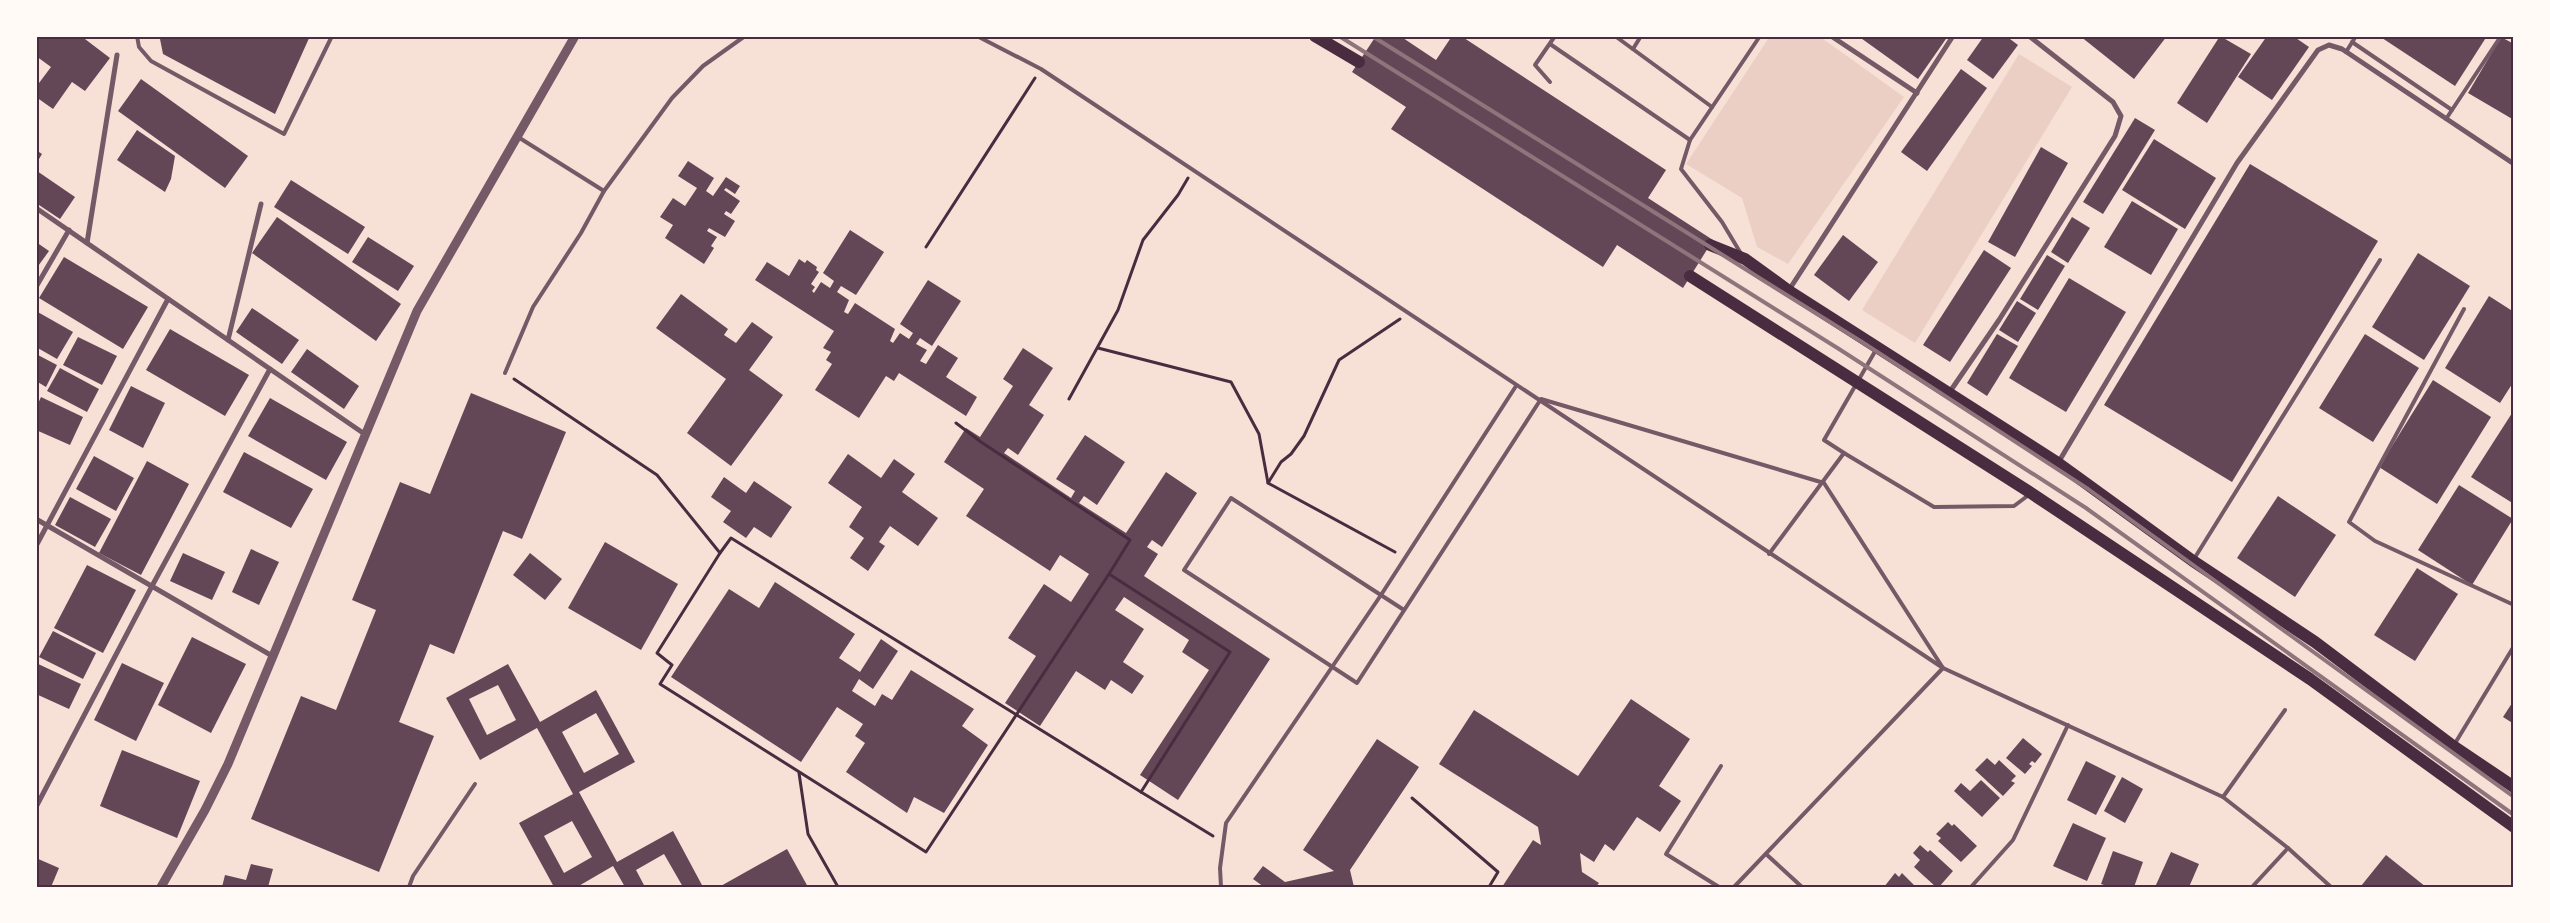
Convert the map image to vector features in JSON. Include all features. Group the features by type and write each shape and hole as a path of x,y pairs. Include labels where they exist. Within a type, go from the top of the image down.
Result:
{"main road":[{"path":"1314,36 1358,62"},
{"path":"1710,245 1745,259 1789,291 1878,346 1948,394 2058,463 2193,561 2315,642 2453,746 2514,787"},
{"path":"1690,276 2031,493 2310,679 2514,827"}],"street":[{"path":"161,887 220,782 274,657 417,311 575,36"},
{"path":"1831,36 1917,93"},
{"path":"1789,291 1954,36"},
{"path":"1948,394 2052,237 2115,136 2121,116 2113,102 2029,36"},
{"path":"2058,463 2237,163 2318,50 2328,45 2346,52 2514,164"},
{"path":"87,243 117,55"},
{"path":"228,340 261,204"},
{"path":"36,208 366,434"},
{"path":"36,287 68,230"},
{"path":"36,546 168,299"},
{"path":"36,807 152,586 270,369"},
{"path":"36,519 274,657"}],"lane":[{"path":"137,36 140,47 151,61 284,134 332,36"},
{"path":"505,373 532,307 581,233 604,191 672,98 703,66 745,36"},
{"path":"977,36 1041,69 1516,386 1541,399 1769,554 1943,668 2223,797 2288,848 2331,887"},
{"path":"1550,82 1535,65 1556,36"},
{"path":"1615,36 1712,107"},
{"path":"1633,48 1641,36"},
{"path":"1745,259 1733,243 1722,222 1681,169 1690,140 1760,36"},
{"path":"2346,52 2356,36"},
{"path":"2446,119 2501,36"},
{"path":"2352,42 2452,110"},
{"path":"1550,44 1690,140"},
{"path":"518,137 604,191"},
{"path":"2193,561 2380,260"},
{"path":"2464,309 2349,522 2375,540 2514,605"},
{"path":"1878,346 1824,440 1934,507 2014,506 2031,493"},
{"path":"1220,887 1226,823 1381,595 1403,557 1516,386"},
{"path":"1541,399 1824,483 1943,668"},
{"path":"1404,610 1231,498 1184,570 1357,683 1541,399"},
{"path":"1769,554 1824,483 1844,453"},
{"path":"2453,746 2514,646"},
{"path":"1734,887 1943,668"},
{"path":"2223,797 2285,710"},
{"path":"1971,887 2013,840 2068,725"},
{"path":"1719,887 1666,854 1721,766"},
{"path":"409,887 413,876 476,784"},
{"path":"2252,887 2288,848"},
{"path":"1766,854 1802,887"}],"path":[{"path":"926,247 1041,69"},
{"path":"1069,399 1118,310 1143,240 1178,195 1192,170"},
{"path":"1268,483 1281,462 1291,454 1304,436 1339,360 1407,312"},
{"path":"1098,348 1231,382 1259,434 1268,483"},
{"path":"505,373 657,475 720,553"},
{"path":"956,423 981,442 1130,540 1017,716 926,852 660,684 672,665 657,653 731,538 1017,716 1223,842"},
{"path":"1268,483 1403,557"},
{"path":"1109,574 1230,652 1141,792"},
{"path":"799,772 808,834 838,887"},
{"path":"1412,798 1498,872 1489,887"}],"shaded area":[{"path":"1770,36 1819,36 1904,97 1788,264 1757,247 1742,198 1686,164"},
{"path":"2019,54 2072,87 1915,343 1862,310"}],"building":[{"path":"36,36 81,36 110,58 85,91 72,82 53,109 36,97 36,87 51,67 36,56"},
{"path":"310,36 275,114 163,54 160,39 151,37"},
{"path":"1376,36 1400,36 1436,60 1452,36 1461,36 1666,170 1648,198 1713,240 1683,288 1617,245 1603,267 1391,129 1406,107 1352,72"},
{"path":"1858,36 1948,36 1918,79"},
{"path":"1984,36 2006,36 2018,45 1993,79 1967,60"},
{"path":"2080,36 2167,36 2134,79"},
{"path":"2220,36 2251,54 2207,123 2177,103"},
{"path":"2267,36 2293,36 2309,47 2272,100 2238,77"},
{"path":"2379,36 2487,36 2455,86"},
{"path":"2501,37 2514,44 2514,120 2468,93"},
{"path":"1961,69 1987,88 1927,171 1901,152"},
{"path":"141,79 248,156 225,188 118,111"},
{"path":"2135,118 2155,130 2103,214 2083,202"},
{"path":"137,130 175,156 171,179 165,192 117,160"},
{"path":"2154,139 2216,178 2185,229 2122,190"},
{"path":"2041,147 2068,163 2015,257 1988,242"},
{"path":"36,150 42,154 36,164"},
{"path":"688,161 714,178 706,191 713,196 726,177 740,186 735,194 726,188 724,190 740,201 731,214 726,211 724,214 735,221 725,237 709,228 707,231 717,237 711,246 714,248 704,264 665,238 673,225 660,217 673,198 685,206 697,188 678,176"},
{"path":"2250,164 2378,241 2232,482 2104,405"},
{"path":"37,171 75,197 60,219 36,203"},
{"path":"291,180 365,227 348,254 274,207"},
{"path":"2132,201 2178,229 2151,275 2104,247"},
{"path":"277,217 401,304 376,341 252,253"},
{"path":"2072,217 2090,228 2068,263 2051,252"},
{"path":"850,230 884,252 856,295 841,286 837,292 849,300 844,312 848,314 855,303 895,329 890,341 893,343 900,333 909,339 913,333 900,324 928,280 961,301 932,346 920,338 916,344 927,350 920,361 926,364 938,345 958,358 946,377 977,397 966,416 899,373 894,381 886,376 859,418 815,390 832,364 826,360 831,352 823,348 834,331 755,280 767,262 789,276 799,259 805,263 807,260 817,267 816,270 819,272 811,284 815,287 812,291 814,293 821,282 830,288 834,281 823,273"},
{"path":"1843,235 1878,262 1849,301 1814,275"},
{"path":"368,237 414,266 398,291 352,262"},
{"path":"36,242 49,251 36,269"},
{"path":"1984,250 2011,268 1950,362 1923,345"},
{"path":"2418,253 2470,286 2424,360 2372,327"},
{"path":"2047,255 2065,266 2038,310 2020,299"},
{"path":"64,257 148,307 123,349 39,298"},
{"path":"2069,278 2126,312 2066,412 2009,378"},
{"path":"681,294 728,329 724,335 736,343 752,322 773,337 749,370 783,395 731,466 687,433 726,379 656,328"},
{"path":"2489,296 2514,312 2514,381 2500,403 2445,368"},
{"path":"2017,301 2036,313 2018,342 1999,330"},
{"path":"252,308 299,340 282,364 236,332"},
{"path":"36,311 73,332 57,359 36,347"},
{"path":"170,329 249,375 225,416 146,370"},
{"path":"1997,334 2018,346 1987,396 1967,383"},
{"path":"2365,334 2419,368 2373,442 2319,408"},
{"path":"78,337 117,356 102,385 63,365"},
{"path":"1023,348 1053,368 1029,405 1044,415 1018,455 1008,448 1004,453 1071,498 1075,491 1056,479 1085,435 1125,462 1097,505 1084,496 1079,503 1126,533 1166,472 1197,493 1162,547 1152,540 1147,547 1158,554 1144,576 1270,659 1178,800 1140,775 1209,670 1182,652 1189,640 1124,597 1115,610 1144,629 1123,662 1144,676 1132,694 1111,680 1105,690 1076,671 1040,726 1005,703 1036,656 1008,638 1044,584 1071,602 1089,574 1060,555 1050,571 966,516 984,489 944,462 966,428 980,437 1013,386 1003,379"},
{"path":"307,349 359,386 344,409 291,372"},
{"path":"36,354 57,365 46,387 36,381"},
{"path":"60,368 99,389 87,412 47,391"},
{"path":"2433,380 2491,417 2437,504 2379,467"},
{"path":"131,386 165,403 143,448 109,430"},
{"path":"471,393 566,432 522,539 503,531 454,654 430,644 399,722 434,736 379,872 251,819 301,696 336,710 376,610 352,600 400,482 430,494"},
{"path":"41,397 83,417 70,445 36,430 36,408"},
{"path":"270,398 347,442 326,480 248,436"},
{"path":"2514,410 2514,504 2471,477"},
{"path":"244,452 313,489 291,528 223,492"},
{"path":"848,454 881,478 894,459 915,474 902,492 938,518 918,546 890,526 879,542 885,546 868,571 850,558 864,538 849,527 862,507 828,483"},
{"path":"94,456 134,478 116,511 76,489"},
{"path":"147,461 189,484 141,575 99,553"},
{"path":"724,477 746,493 754,481 792,507 771,538 754,527 746,538 723,522 731,511 711,497"},
{"path":"2459,485 2513,519 2472,585 2418,550"},
{"path":"2278,496 2336,535 2295,597 2237,558"},
{"path":"70,497 111,519 95,547 55,525"},
{"path":"605,542 678,584 641,650 568,608"},
{"path":"251,549 279,562 259,605 232,592"},
{"path":"183,553 225,572 212,600 170,581"},
{"path":"530,553 562,579 545,600 513,575"},
{"path":"87,565 136,590 103,653 54,628"},
{"path":"2417,568 2458,594 2415,661 2374,635"},
{"path":"775,582 855,634 839,658 860,672 881,639 898,651 873,689 859,679 852,691 875,706 882,694 892,700 911,670 974,709 962,726 988,745 944,813 914,797 907,813 846,772 865,743 855,736 863,724 837,707 801,762 671,677 729,589 759,608"},
{"path":"53,631 96,653 83,679 39,657"},
{"path":"192,637 246,664 211,733 158,705"},
{"path":"36,663 81,684 69,709 36,694"},
{"path":"122,663 164,683 136,741 94,720"},
{"path":"508,664 540,722 596,690 635,762 579,792 617,862 673,831 703,887 683,887 664,854 636,870 645,887 625,887 613,866 577,887 554,887 519,823 573,794 537,728 480,760 446,698","holes":["498,685 516,720 487,735 469,699","596,713 619,754 584,773 562,732","572,821 592,857 564,873 544,836"]},
{"path":"1631,699 1690,739 1659,786 1681,801 1660,832 1637,817 1614,851 1605,844 1594,862 1580,853 1582,872 1599,883 1596,887 1502,887 1533,840 1541,845 1538,827 1439,764 1474,710 1578,776"},
{"path":"2514,700 2514,724 2503,717"},
{"path":"2023,738 2042,754 2035,763 2032,761 2029,764 2032,766 2025,774 2006,758"},
{"path":"1377,739 1419,767 1350,870 1354,887 1264,887 1253,879 1263,866 1285,882 1334,871 1303,850"},
{"path":"122,750 200,781 177,838 100,806"},
{"path":"1987,758 1995,765 1999,760 2016,776 2011,781 2015,783 2003,796 1975,770"},
{"path":"2086,761 2116,776 2096,815 2067,800"},
{"path":"2122,777 2143,789 2125,823 2104,811"},
{"path":"1981,780 2000,798 1982,817 1954,791 1961,783 1970,791"},
{"path":"1948,822 1952,826 1954,824 1977,846 1961,862 1938,841 1941,838 1936,834"},
{"path":"2073,823 2106,838 2087,881 2053,866"},
{"path":"1920,845 1928,852 1930,850 1953,871 1939,887 1936,887 1914,867 1920,860 1913,853"},
{"path":"787,849 808,887 719,887"},
{"path":"2113,851 2143,862 2134,887 2110,887 2101,884"},
{"path":"2171,852 2199,864 2189,887 2155,887"},
{"path":"2386,855 2426,887 2361,886"},
{"path":"36,858 59,868 51,887 36,887"},
{"path":"251,864 273,869 268,887 222,887 225,875 246,880"},
{"path":"1895,873 1899,877 1902,873 1916,887 1884,887"}],"railway":[{"path":"1339,36 1839,349 2086,508 2514,815"},
{"path":"1372,36 1862,342 2088,489 2514,797"}]}
